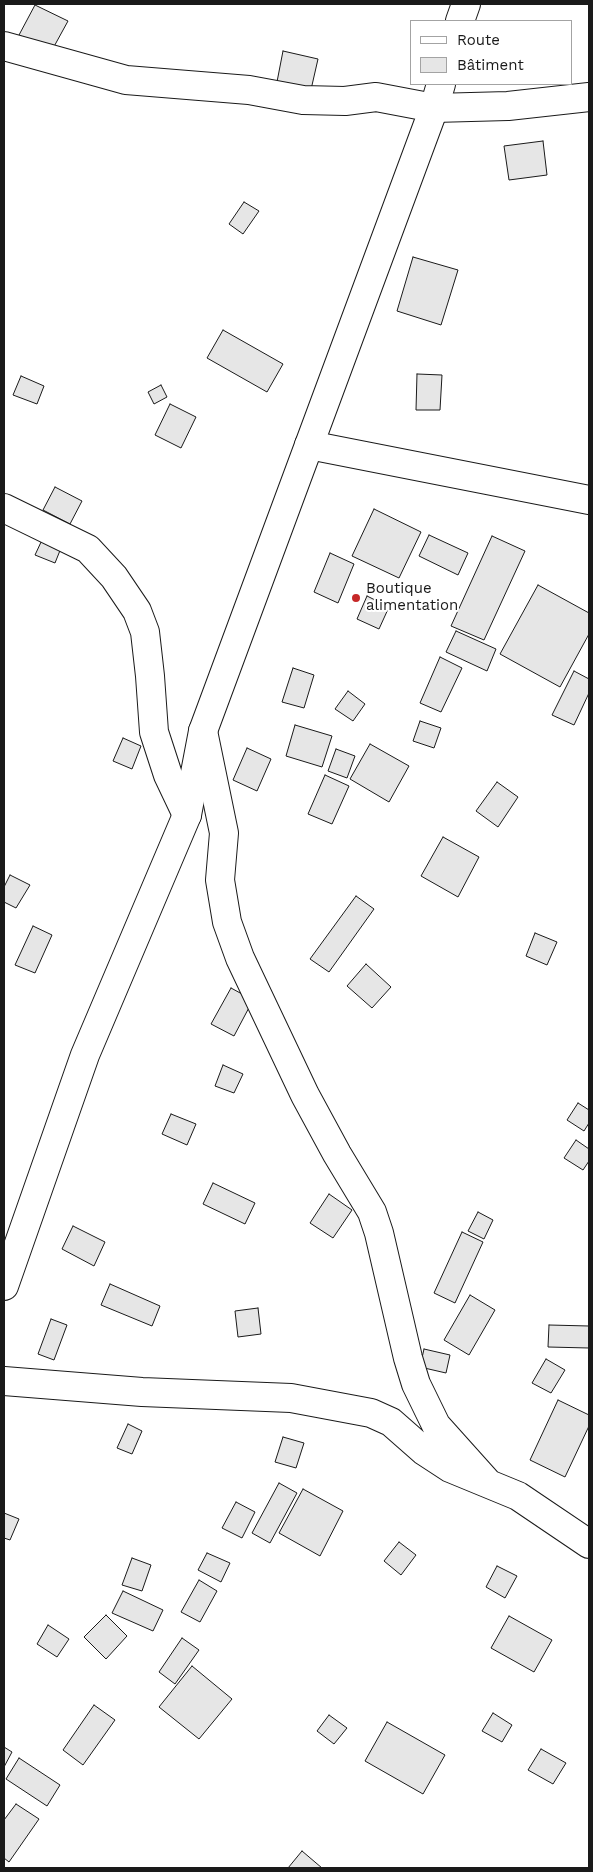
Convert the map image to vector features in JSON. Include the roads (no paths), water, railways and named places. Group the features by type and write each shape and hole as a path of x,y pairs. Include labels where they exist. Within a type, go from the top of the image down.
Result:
{"street":[{"path":"460,20 466,4"},
{"path":"4,46 126,80 249,90 303,100 345,101 376,97 438,96 508,106 589,98"},
{"path":"4,1286 85,1055 187,815 203,731 438,96"},
{"path":"311,439 589,500"},
{"path":"4,508 88,549 114,577 137,611 144,632 150,676 154,732 168,775 187,815"},
{"path":"203,731 224,833 220,880 227,922 240,958 305,1095 337,1154 372,1212 380,1233 408,1358 416,1384 436,1425 488,1483"},
{"path":"4,1381 142,1392 291,1398 371,1413 390,1422 424,1451 450,1468 518,1496 589,1544"}],"place":[{"name":"Boutique alimentation","path":"356,598"}]}
